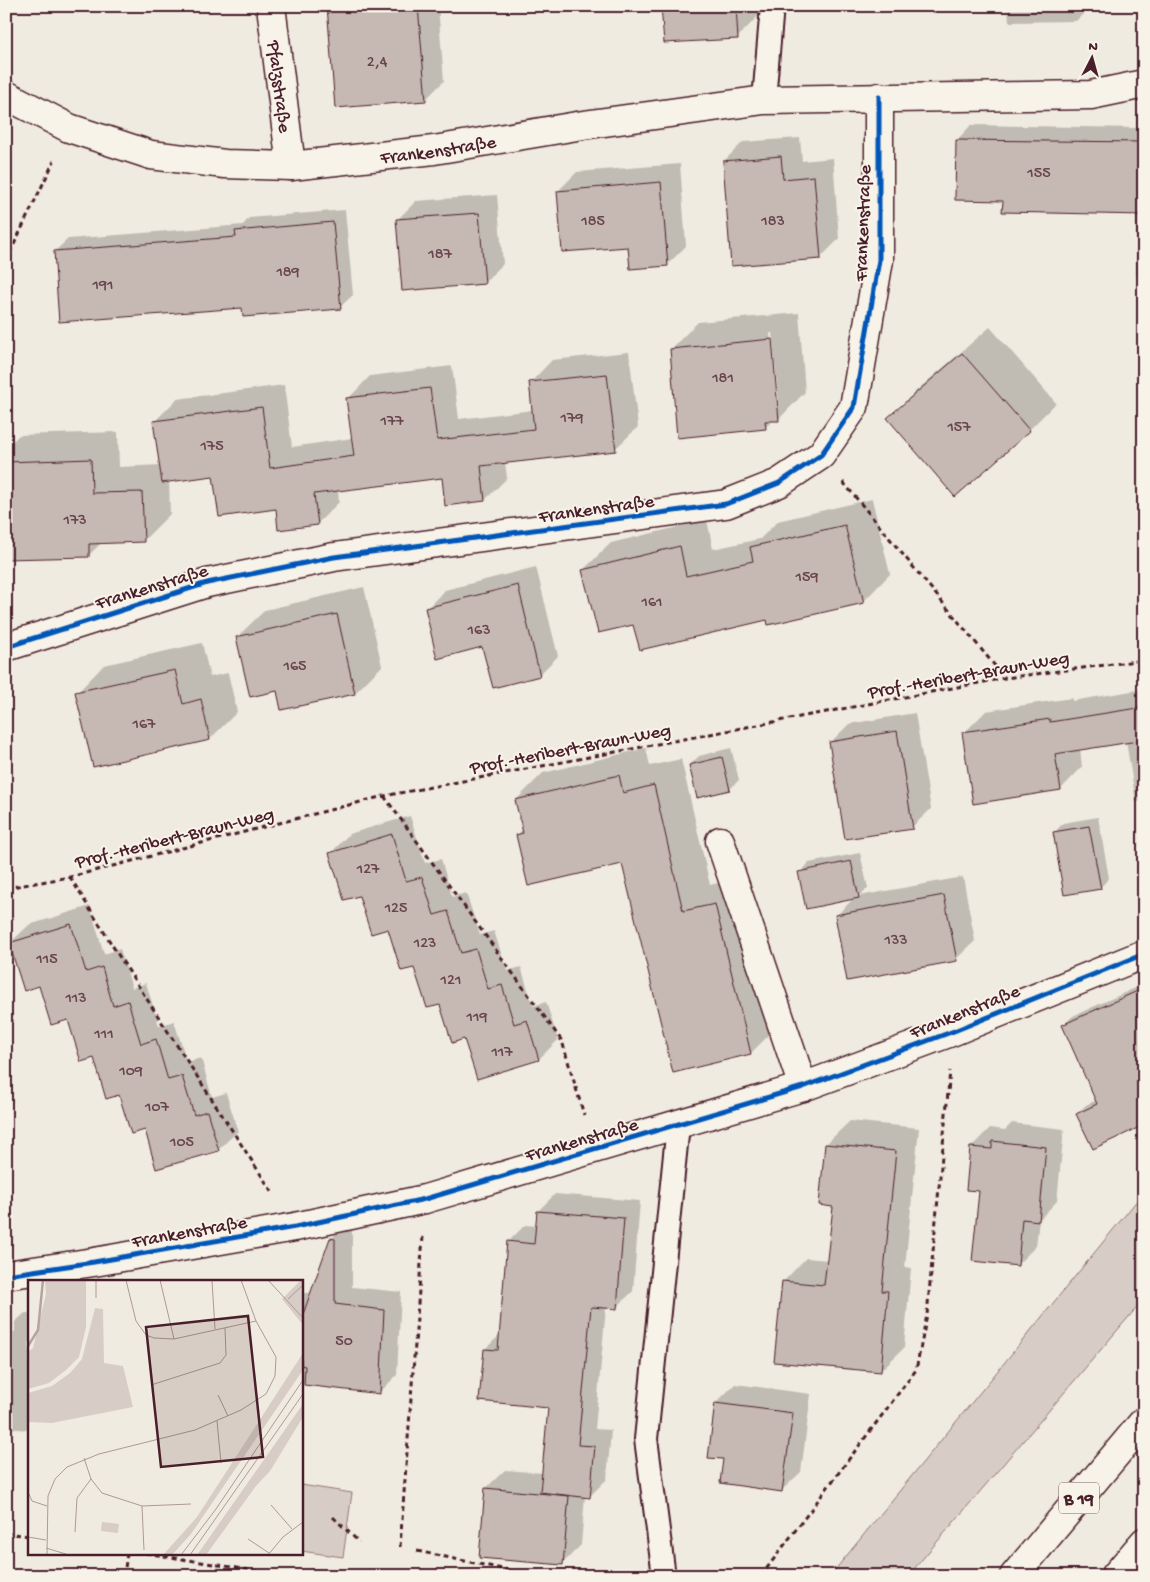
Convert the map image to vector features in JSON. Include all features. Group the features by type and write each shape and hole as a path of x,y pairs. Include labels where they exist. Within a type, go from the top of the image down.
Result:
{"main road":[{"name":"Pfalzstraße","path":"271,6 291,166"},
{"name":"Frankenstraße","path":"6,95 69,128 152,155 226,164 291,166 434,150 583,125 764,100 1090,94 1144,84"},
{"name":"Frankenstraße","path":"6,647 207,583 334,557 726,504 779,483 821,455 854,407 879,260 879,97"},
{"path":"720,841 803,1087"},
{"name":"Frankenstraße","path":"6,1274 94,1262 295,1227 425,1199 803,1087 954,1031 1144,954"},
{"name":"B 19","path":"1014,1576 1144,1421"},
{"path":"1115,1576 1144,1542"}],"lane":[{"path":"764,100 772,6"},
{"path":"664,1576 646,1439 678,1125"}],"path":[{"path":"6,261 69,128"},
{"path":"821,455 1005,678"},
{"path":"384,796 562,1041 594,1150"},
{"path":"70,877 117,953 295,1227"},
{"path":"761,1576 916,1370 927,1315 954,1031"},
{"path":"400,1546 425,1199"},
{"path":"333,1518 359,1542"},
{"path":"6,1533 28,1536"},
{"path":"417,1551 536,1576"},
{"path":"124,1576 127,1554"},
{"path":"152,1554 286,1576"}],"shaded area":[{"path":"1144,1192 1144,1299 908,1576 830,1576"},
{"path":"302,1485 352,1493 343,1557 302,1551"}],"building":[{"path":"327,6 418,6 426,101 335,108"},
{"path":"661,6 736,6 738,39 664,43"},
{"path":"956,140 1144,142 1144,215 1002,212 1003,201 955,200"},
{"path":"781,156 783,179 814,176 821,259 731,266 723,161"},
{"path":"661,182 668,266 630,269 628,247 562,252 557,191"},
{"path":"479,213 485,284 402,291 396,219"},
{"path":"333,222 341,309 243,317 242,308 59,322 54,251 236,237 235,231"},
{"path":"772,339 779,421 765,421 766,429 677,438 670,349"},
{"path":"962,353 1030,431 955,497 887,418"},
{"path":"607,374 616,451 481,466 485,501 445,506 442,478 314,494 318,525 278,530 276,509 219,517 213,476 162,483 153,421 262,407 270,468 354,456 346,398 430,388 437,440 534,429 529,382"},
{"path":"91,459 92,493 142,492 144,542 89,544 89,557 6,559 6,462"},
{"path":"845,525 864,603 768,625 767,620 640,650 633,625 598,633 582,570 680,546 686,576 753,561 750,547"},
{"path":"518,585 540,676 493,688 482,647 437,659 425,608"},
{"path":"337,614 355,694 281,710 277,691 250,697 236,637"},
{"path":"175,670 183,704 201,699 210,740 93,767 75,692"},
{"path":"1144,707 1144,740 1055,754 1061,790 973,804 962,732 1050,719 1050,722"},
{"path":"897,731 913,829 845,839 829,742"},
{"path":"722,757 730,790 697,798 689,765"},
{"path":"619,775 623,793 654,785 683,911 715,904 751,1054 673,1073 622,864 528,886 516,835 523,833 515,800"},
{"path":"1089,826 1101,889 1064,895 1053,832"},
{"path":"392,834 406,881 422,877 434,915 448,911 461,953 476,949 488,989 502,985 514,1024 527,1020 539,1060 477,1079 464,1039 452,1043 440,1005 427,1008 414,968 401,971 388,929 371,934 359,896 344,900 329,853"},
{"path":"851,861 859,898 806,909 798,872"},
{"path":"944,895 957,961 847,981 835,915"},
{"path":"71,924 86,972 102,967 113,1006 128,1001 141,1044 156,1039 168,1080 182,1076 194,1115 207,1111 219,1151 156,1169 145,1130 131,1134 119,1095 106,1099 94,1058 81,1062 68,1020 51,1025 39,986 24,991 9,943"},
{"path":"1144,988 1144,1125 1093,1149 1076,1114 1097,1104 1062,1025"},
{"path":"992,1141 1046,1147 1039,1221 1022,1219 1018,1266 972,1261 979,1191 966,1190 970,1147 992,1149"},
{"path":"825,1144 896,1151 882,1291 888,1291 881,1372 774,1362 782,1281 824,1285 833,1207 819,1205"},
{"path":"537,1211 624,1218 617,1309 591,1307 578,1445 595,1446 590,1498 540,1492 548,1408 479,1401 484,1349 498,1350 507,1241 534,1244"},
{"path":"330,1238 335,1239 335,1304 384,1310 380,1394 304,1385 305,1366 302,1365 302,1317"},
{"path":"715,1403 793,1413 782,1492 720,1483 723,1459 708,1458"},
{"path":"485,1488 569,1496 563,1565 479,1558"}],"cycle path":[{"path":"6,647 207,583 334,557 726,504 779,483 821,455 854,407 879,260 879,97"},
{"path":"6,1275 94,1262 295,1227 425,1199 803,1087 954,1031 1144,954"}]}
